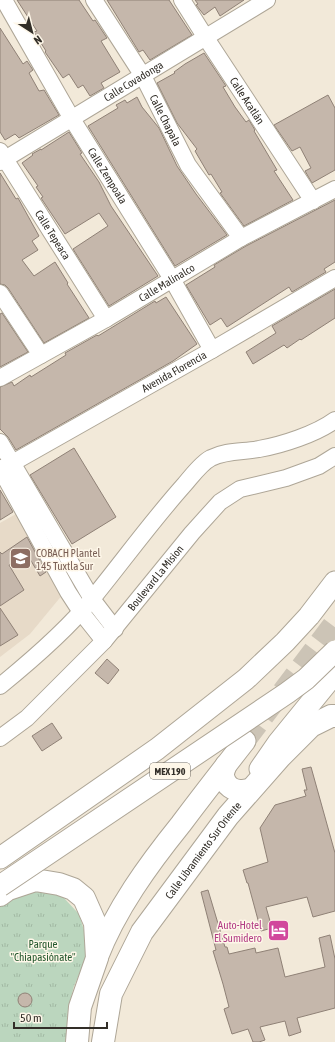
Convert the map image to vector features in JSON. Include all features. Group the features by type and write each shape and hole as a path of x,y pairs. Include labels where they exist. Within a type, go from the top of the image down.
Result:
{"highway":[{"path":"228,816 280,757 311,726 335,716"},
{"name":"Calle Libramiento Sur Oriente","path":"103,1042 111,994 142,932 228,816"},
{"path":"0,895 8,889 35,880 59,884 73,889 84,898 96,923 96,958 80,1007 77,1042"}],"main road":[{"path":"0,858 157,749 246,679 285,642 335,582"},
{"name":"MEX 190","path":"0,886 287,693 306,679 335,651"},
{"name":"Calle Libramiento Sur Oriente","path":"228,816 278,743 335,673"},
{"path":"96,958 104,940 132,890 160,850 245,741"},
{"path":"226,765 223,774 225,782 228,786 234,790 245,790"}],"street":[{"name":"Calle Zempoala","path":"4,0 72,119 172,279 212,350"},
{"name":"Calle Chapala","path":"94,0 142,76 188,164 241,238"},
{"name":"Calle Acatlán","path":"182,0 313,201"},
{"name":"Calle Covadonga","path":"2,158 72,119 267,0"},
{"name":"Calle Tepeaca","path":"2,158 106,319"},
{"name":"Calle Malinalco","path":"0,378 106,319 241,238 335,189"},
{"name":"Avenida Florencia","path":"3,468 212,350 335,278"},
{"path":"0,292 41,355"},
{"path":"0,686 26,665 81,612 163,508 211,458 227,453 260,449 292,441 328,425 335,420"},
{"path":"0,442 3,468 68,592 81,612 110,635"},
{"name":"Boulevard La Mision","path":"0,738 27,718 110,635 192,533 220,502 240,489 286,478 318,466 335,456"},
{"path":"3,468 92,598 110,635"}],"shaded area":[{"name":"COBACH Plantel 145 Tuxtla Sur","path":"16,514 63,594 30,634 0,657 0,523"}],"green space":[{"name":"Parque \"Chiapasiónate\"","path":"47,888 64,898 79,914 87,940 85,961 74,986 68,1009 67,1042 0,1042 0,905 19,892"}],"building":[{"path":"17,0 79,0 107,38 101,41 120,72 101,83 104,88 90,96 83,85 78,88 69,74 63,78 45,52 46,51 34,32 37,31"},
{"path":"107,0 169,0 192,35 150,60 143,50 139,52"},
{"path":"195,0 244,0 220,16 215,7 204,15 196,5 198,4"},
{"path":"0,28 23,64 27,61 33,70 29,73 39,91 44,90 59,115 19,138 15,134 5,140 0,132"},
{"path":"204,53 226,86 223,87 235,107 246,122 249,120 277,170 274,171 293,200 244,226 220,193 222,192 211,174 209,175 195,151 197,149 177,123 157,83 175,73 174,72 185,64"},
{"path":"328,95 335,108 335,170 312,183 305,171 311,168 300,147 292,151 274,125"},
{"path":"137,97 142,107 159,128 177,166 227,235 175,266 88,126 118,108 116,105 125,100 127,103"},
{"path":"69,132 82,153 80,154 99,182 111,206 158,276 109,306 73,249 108,226 99,213 65,234 41,198 43,197 36,187 38,186 22,163 33,155 32,154"},
{"path":"0,173 16,199 18,198 39,236 32,241 38,250 22,260 34,276 55,262 89,318 44,343 8,288 5,285 0,284"},
{"path":"335,200 335,262 324,269 326,272 292,292 289,287 227,327 221,318 210,325 186,285 215,267 214,265 246,246"},
{"path":"335,289 335,318 287,348 284,345 253,364 246,352 276,333 272,326"},
{"path":"166,297 197,344 173,361 16,450 8,437 0,429 0,387 12,382 14,386 30,375 31,377 66,355 65,353 97,335 98,336 155,301 156,303"},
{"path":"2,313 28,352 0,367 0,314"},
{"path":"74,448 116,517 72,544 30,475"},
{"path":"0,490 13,512 0,520"},
{"path":"27,537 46,572 40,576 27,554 9,565 24,590 0,606 0,552 2,554"},
{"path":"0,608 18,635 0,646"},
{"path":"107,659 119,670 108,684 95,673"},
{"path":"52,723 62,738 42,751 32,736"},
{"path":"311,767 335,853 335,911 313,917 307,897 266,907 272,928 261,931 243,870 268,862 260,828 275,805 306,796 304,790 307,790 302,769"},
{"path":"208,890 225,947 227,947 229,954 255,948 256,953 278,948 285,977 325,967 319,938 330,935 335,959 335,1008 297,1018 301,1032 289,1036 285,1021 260,1027 265,1040 259,1042 253,1042 248,1029 232,1034 224,1009 229,1007 213,951 216,950 201,892"},
{"path":"25,993 30,995 32,1000 30,1005 25,1007 20,1005 18,1000 20,995"}],"tunnel":[{"path":"245,741 335,622"}],"place":[{"name":"COBACH Plantel 145 Tuxtla Sur","path":"21,559"},
{"name":"Auto-Hotel El Sumidero","path":"278,931"}]}
